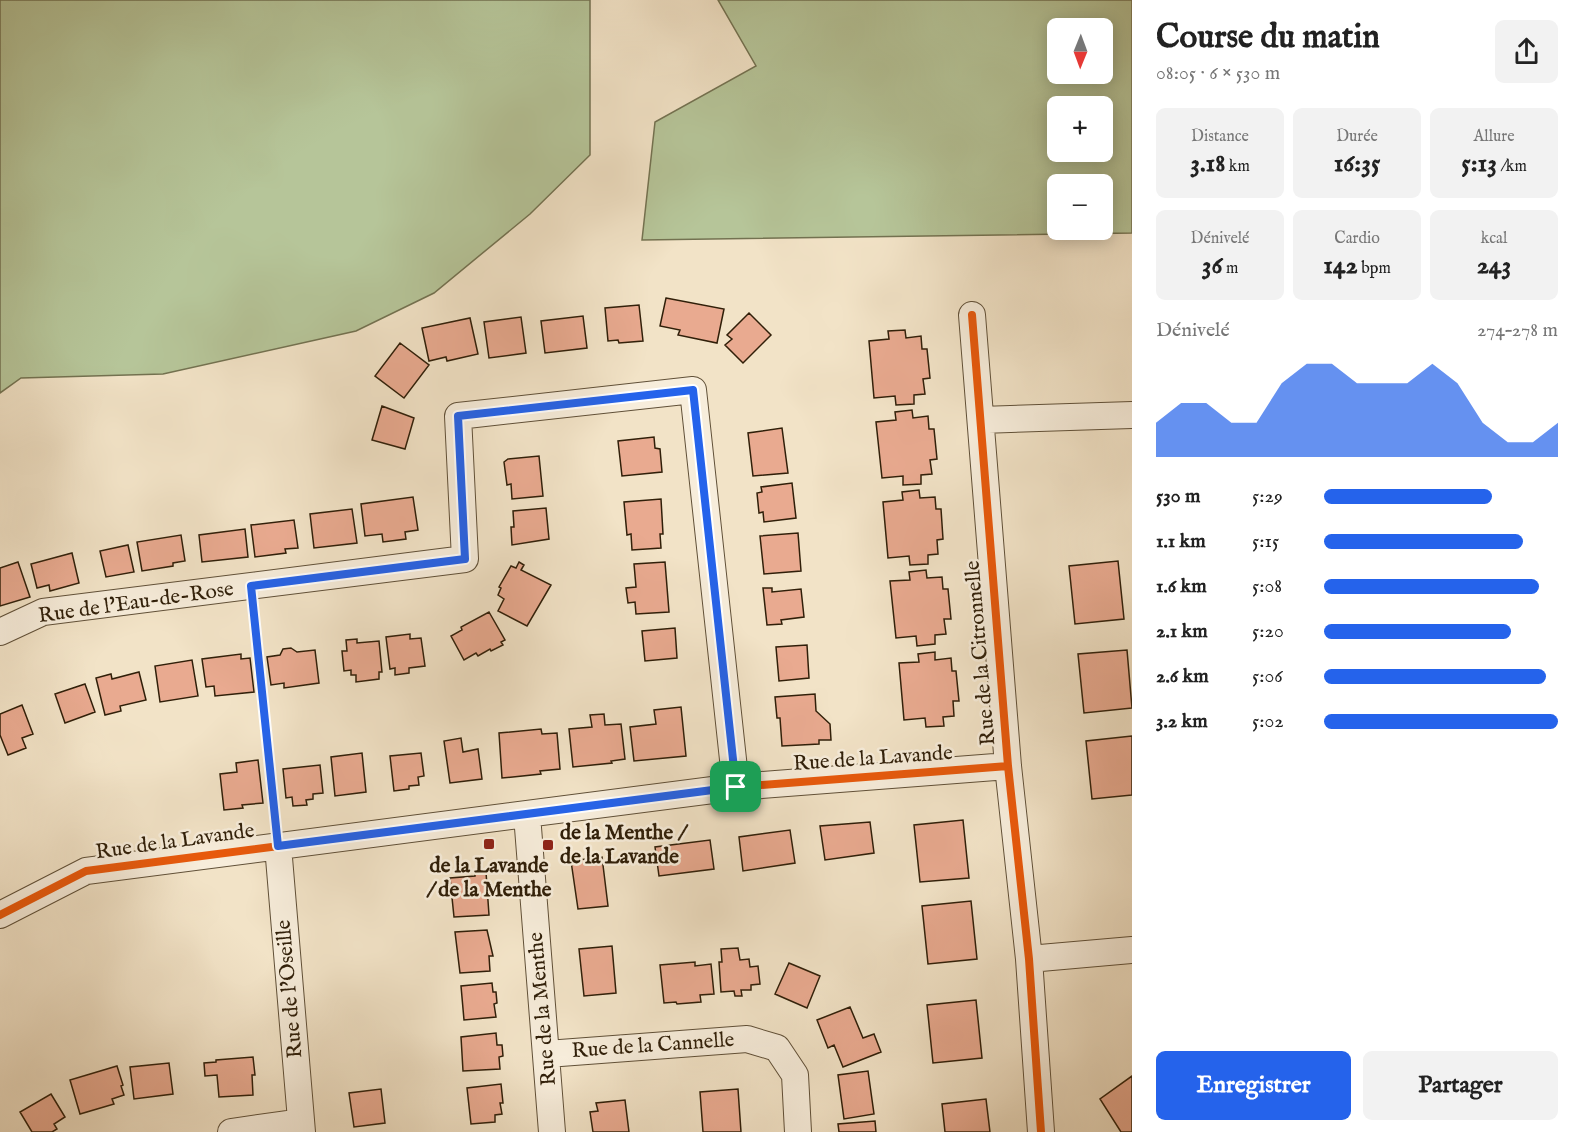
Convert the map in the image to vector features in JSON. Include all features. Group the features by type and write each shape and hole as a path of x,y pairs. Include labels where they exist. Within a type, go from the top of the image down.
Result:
{"street":[{"name":"Rue de la Citronnelle","path":"972,315 1008,766 1029,959 1041,1132"},
{"name":"Rue de l'Eau-de-Rose","path":"0,632 43,612 465,559 458,416 693,390 736,787"},
{"path":"981,420 1132,415"},
{"name":"Rue de la Lavande","path":"0,915 86,872 736,787 1008,766"},
{"name":"Rue de la Menthe","path":"527,815 552,1132"},
{"name":"Rue de l'Oseille","path":"278,846 301,1127"},
{"path":"1029,959 1132,950"},
{"name":"Rue de la Cannelle","path":"547,1053 747,1039 777,1048 795,1075 798,1132"},
{"path":"231,1132 301,1127"}],"path":[{"path":"251,586 278,846"}],"green space":[{"path":"0,0 590,0 590,155 530,214 434,293 356,331 163,374 21,378 0,393"},
{"path":"718,0 1132,0 1132,233 1113,233 1113,174 1047,174 1047,234 642,240 655,122 756,66"}],"building":[{"path":"666,298 724,309 717,343 678,335 680,330 660,326"},
{"path":"639,305 643,341 619,343 618,340 608,341 605,308"},
{"path":"749,313 771,335 743,363 725,345 732,339 727,335"},
{"path":"583,316 587,348 545,353 541,321"},
{"path":"521,317 526,353 489,358 484,322"},
{"path":"470,318 478,354 447,361 446,357 429,361 422,328"},
{"path":"905,330 906,338 921,336 922,349 927,349 930,378 923,379 925,394 914,395 914,404 896,405 895,396 874,398 869,341 889,339 888,331"},
{"path":"400,343 429,365 404,398 375,376"},
{"path":"382,406 414,418 405,449 372,440"},
{"path":"912,410 913,418 928,416 929,429 934,429 937,459 930,460 932,474 921,475 921,484 903,485 903,476 882,478 876,422 896,420 895,412"},
{"path":"782,428 788,473 753,476 748,433"},
{"path":"654,437 655,448 660,449 662,472 622,476 618,441"},
{"path":"539,456 543,496 512,499 511,484 507,485 504,462 508,459"},
{"path":"792,483 796,518 764,522 763,512 759,513 757,493 762,492 761,487"},
{"path":"919,490 920,498 935,497 936,509 941,509 943,539 937,540 938,554 928,555 928,564 910,565 909,556 888,558 883,502 903,500 902,492"},
{"path":"413,497 418,530 405,532 406,539 383,542 382,534 365,536 361,504"},
{"path":"661,499 663,534 660,534 661,548 632,550 631,534 627,535 624,502"},
{"path":"546,508 549,539 512,545 513,511"},
{"path":"352,509 357,543 314,548 310,514"},
{"path":"294,520 298,548 285,549 286,553 255,557 251,525"},
{"path":"245,529 248,557 202,562 199,535"},
{"path":"798,533 801,571 764,574 760,536"},
{"path":"181,535 185,561 173,563 173,566 142,571 137,542"},
{"path":"128,545 134,572 106,577 100,551"},
{"path":"72,553 79,583 50,591 49,585 37,588 31,564"},
{"path":"1118,561 1124,619 1075,624 1069,566"},
{"path":"18,562 30,597 0,606 0,568"},
{"path":"519,562 524,565 521,570 551,585 527,626 498,611 504,599 498,595 501,588 499,587 511,566 516,568"},
{"path":"665,562 669,612 636,614 635,602 628,603 626,588 636,587 634,564"},
{"path":"926,570 927,578 942,577 943,589 948,589 951,619 944,619 946,634 935,635 935,644 917,646 916,636 896,638 890,581 910,580 909,572"},
{"path":"763,588 772,588 772,592 801,589 804,617 781,620 782,624 767,625"},
{"path":"489,612 505,640 501,642 503,645 478,656 476,653 464,660 451,636 462,630 461,627"},
{"path":"675,628 677,658 645,661 642,631"},
{"path":"410,634 410,639 421,638 425,666 409,668 409,673 395,675 395,668 390,669 386,637"},
{"path":"357,639 357,643 379,641 382,672 379,672 379,679 356,682 356,675 351,675 351,670 344,671 342,651 347,651 346,640"},
{"path":"807,645 809,678 779,681 776,647"},
{"path":"291,648 297,652 315,650 319,683 284,688 284,683 271,685 267,657 280,655 283,649"},
{"path":"1127,650 1132,708 1084,713 1078,654"},
{"path":"935,652 935,660 951,658 952,671 956,671 959,701 953,701 954,716 943,717 944,726 926,727 925,718 904,720 899,663 919,662 918,654"},
{"path":"241,654 241,659 250,658 254,692 215,696 214,686 206,687 202,659"},
{"path":"192,660 198,696 160,702 155,666"},
{"path":"139,672 146,700 120,706 121,711 105,715 96,678 111,674 112,679"},
{"path":"85,684 95,712 65,723 55,694"},
{"path":"815,694 816,711 830,724 831,740 819,740 819,744 782,746 780,718 777,718 775,697"},
{"path":"22,705 33,734 22,738 26,748 8,755 0,735 0,714"},
{"path":"681,707 686,756 634,761 630,727 656,724 654,710"},
{"path":"604,714 605,725 621,724 625,759 611,761 612,763 573,767 569,729 592,727 590,715"},
{"path":"541,729 542,734 557,733 560,769 540,771 541,774 502,778 499,733"},
{"path":"1132,736 1132,795 1092,799 1086,741"},
{"path":"461,738 463,752 478,749 482,779 450,783 444,741"},
{"path":"362,753 366,792 335,796 331,757"},
{"path":"421,753 424,776 418,777 419,785 394,791 390,756"},
{"path":"258,760 263,803 224,810 220,774 237,772 236,763"},
{"path":"320,765 323,793 313,794 313,799 306,800 307,805 293,806 292,797 286,798 283,769"},
{"path":"963,820 969,878 920,882 914,825"},
{"path":"870,822 874,853 825,860 820,826"},
{"path":"790,830 795,863 743,871 739,837"},
{"path":"710,840 714,869 659,876 655,847"},
{"path":"602,857 608,906 578,909 571,861"},
{"path":"486,872 489,915 454,917 450,878 475,876 475,873"},
{"path":"971,901 977,959 928,964 922,906"},
{"path":"487,930 493,956 489,956 490,971 460,973 455,932"},
{"path":"612,946 616,993 584,996 579,949"},
{"path":"738,948 740,960 749,959 750,967 758,966 760,984 751,985 751,990 741,990 742,996 735,996 734,991 721,992 719,962 722,962 721,949"},
{"path":"695,962 695,966 711,964 714,994 700,995 701,1002 664,1003 660,965"},
{"path":"789,963 820,976 807,1008 775,994"},
{"path":"492,983 493,992 496,992 497,1003 494,1004 496,1017 464,1020 461,986"},
{"path":"976,1000 982,1058 933,1063 927,1005"},
{"path":"850,1007 863,1038 874,1034 881,1052 843,1067 834,1045 828,1048 817,1020"},
{"path":"496,1033 497,1045 502,1045 503,1056 499,1057 500,1069 463,1071 461,1037"},
{"path":"253,1057 255,1075 252,1075 253,1095 219,1097 217,1075 205,1076 204,1063"},
{"path":"169,1063 173,1094 134,1099 130,1067"},
{"path":"117,1066 124,1095 112,1099 114,1104 80,1114 70,1080"},
{"path":"868,1071 874,1114 844,1119 838,1075"},
{"path":"1132,1076 1132,1132 1121,1132 1100,1099"},
{"path":"501,1084 502,1114 495,1115 495,1122 471,1124 467,1088"},
{"path":"381,1089 385,1123 354,1127 349,1093"},
{"path":"738,1089 741,1132 703,1132 700,1092"},
{"path":"51,1094 65,1117 54,1124 57,1129 52,1132 32,1132 20,1112"},
{"path":"986,1099 990,1132 945,1132 942,1104"},
{"path":"625,1100 629,1132 593,1132 590,1112 598,1111 596,1103"},
{"path":"875,1121 876,1132 839,1132 838,1124"}],"cycle path":[{"path":"972,315 1008,766 1029,959 1041,1132"},
{"path":"0,915 86,871 736,787 1008,766"}],"place":[{"name":"de la Lavande / de la Menthe","path":"489,844"},
{"name":"de la Menthe / de la Lavande","path":"548,845"}],"route":[{"path":"693,390 736,787 278,846 251,586 465,559 458,416 693,390"}]}
